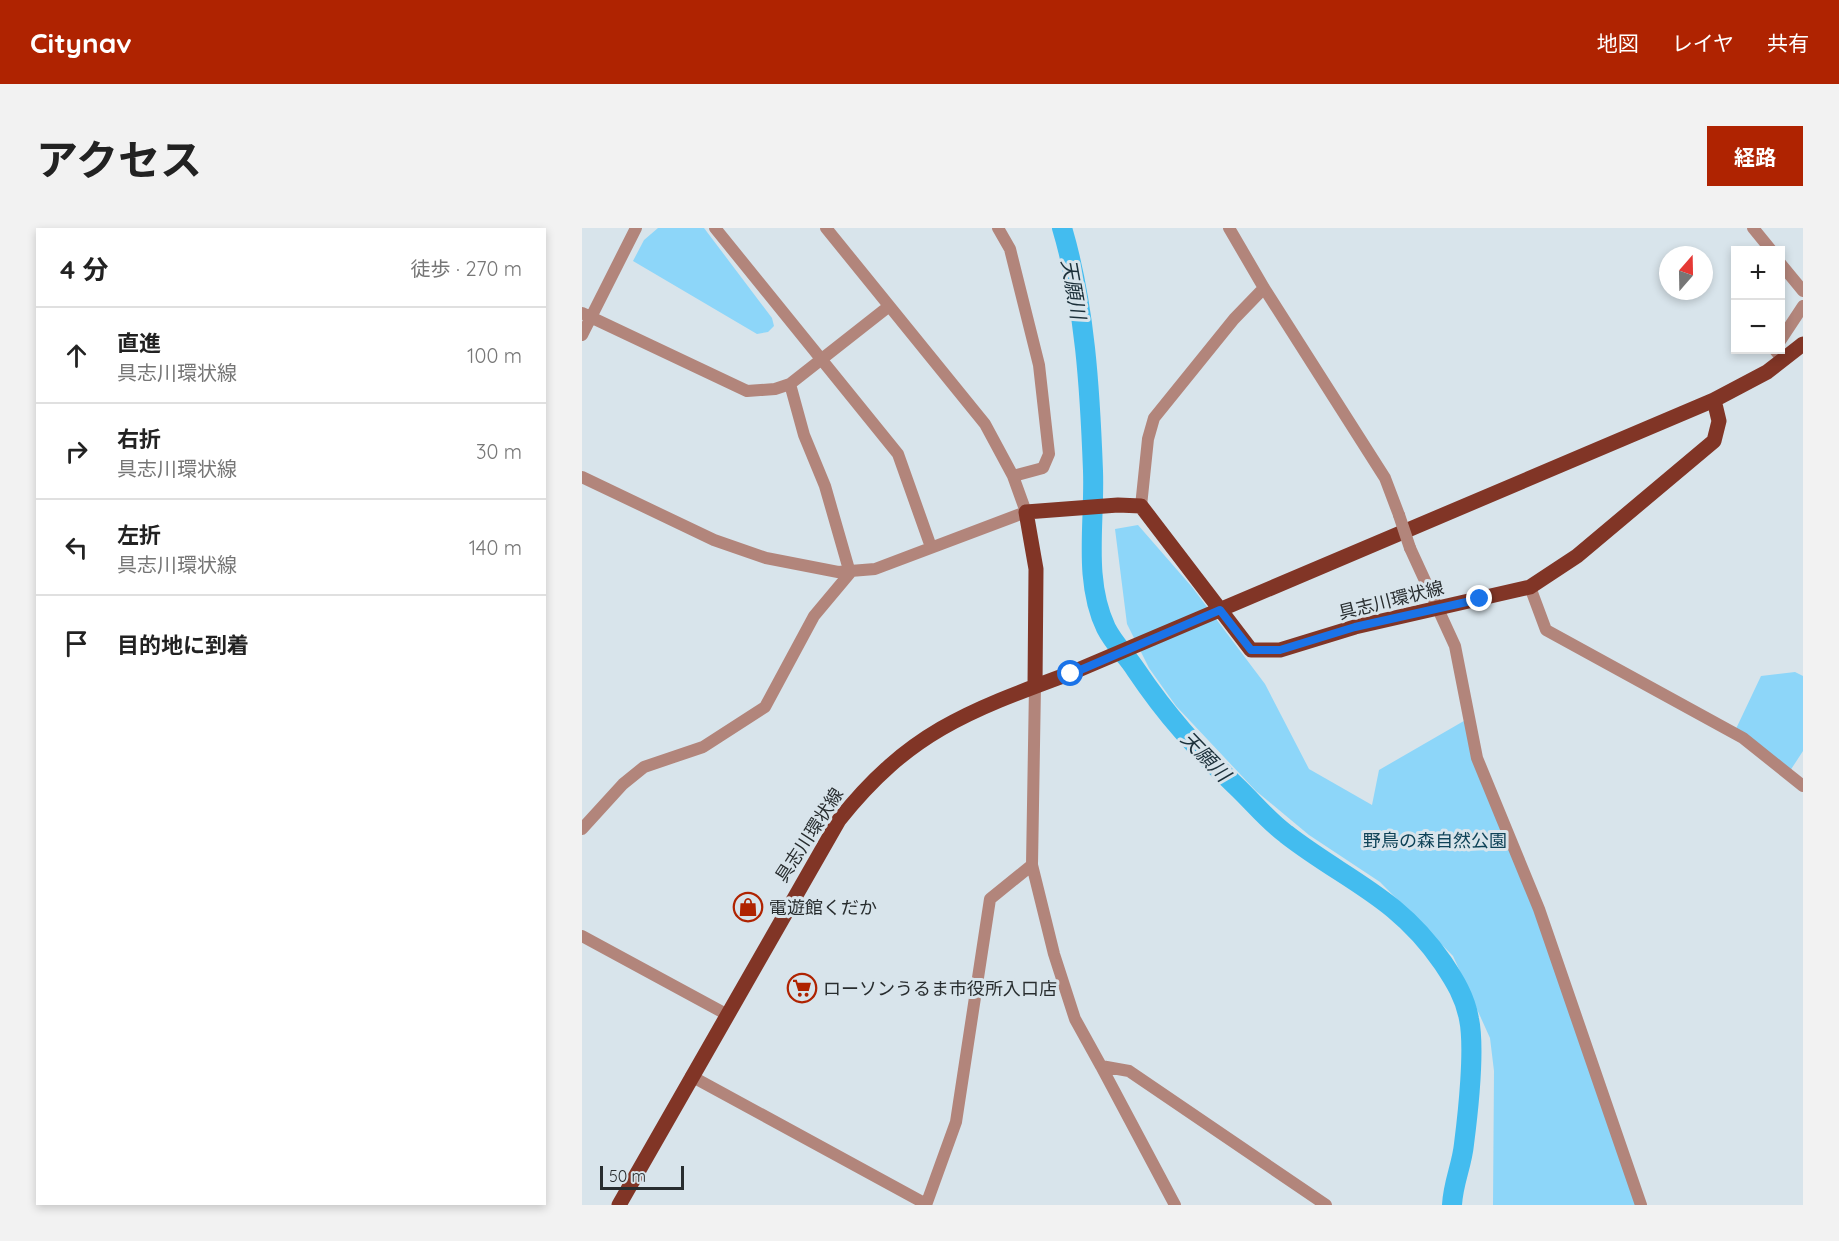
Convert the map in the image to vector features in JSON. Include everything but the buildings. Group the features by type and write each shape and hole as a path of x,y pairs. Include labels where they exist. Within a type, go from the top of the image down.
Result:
{"main road":[{"name":"具志川環状線","path":"619,1205 816,856 839,820 865,787 925,736 994,701 1071,674 1714,400 1767,372 1779,355 1803,344"},
{"name":"具志川環状線","path":"1141,506 1251,650 1280,650 1355,627 1530,587 1577,556 1714,441 1719,422 1714,400"},
{"path":"1035,686 1036,569 1026,512 1118,505 1141,506"}],"street":[{"path":"582,335 586,315 636,228"},
{"path":"715,228 898,454 931,548"},
{"path":"582,477 686,528 742,550 810,568 850,573 875,569 966,537 1013,515 1026,512 1012,476 985,424 826,228"},
{"path":"998,228 1010,249 1039,366 1049,454 1043,468 1012,476"},
{"path":"1229,228 1264,288 1385,478 1410,548 1455,646 1477,758 1539,909 1641,1205"},
{"path":"1753,228 1768,246"},
{"path":"1785,269 1803,291"},
{"path":"1141,506 1148,439 1154,418 1234,318 1264,288"},
{"path":"1785,333 1803,306"},
{"path":"586,315 747,391 775,389 790,384 888,307"},
{"path":"790,384 804,435 825,486 850,573"},
{"path":"582,829 623,784 644,767 703,747 765,707 814,616 850,573"},
{"path":"1530,587 1546,630 1743,738 1803,786"},
{"path":"1035,686 1032,865 1054,954 1075,1018 1175,1205"},
{"path":"691,1076 926,1205 956,1122 990,899 1032,865"},
{"path":"582,936 726,1014"},
{"path":"1101,1066 1129,1071 1326,1205"}],"green space":[{"path":"658,228 704,228 772,318 774,326 768,332 757,334 633,261 644,240"},
{"name":"野鳥の森自然公園","path":"1138,525 1192,587 1265,684 1309,769 1372,805 1379,770 1469,718 1477,758 1539,909 1641,1205 1493,1205 1494,1071 1490,1038 1453,956 1380,882 1309,835 1256,791 1176,706 1149,668 1127,624 1115,529"},
{"path":"1795,672 1803,676 1803,751 1788,774 1734,733 1761,676"}],"waterway":[{"name":"天願川","path":"1062,228 1076,287 1085,348 1093,471 1092,571 1099,610 1106,628 1159,702 1183,731 1266,817 1308,850 1389,905 1425,940 1452,976 1462,996 1471,1031 1466,1131 1452,1205"}],"place":[{"name":"電遊館くだか","path":"748,907"},
{"name":"ローソンうるま市役所入口店","path":"802,988"}],"route":[{"path":"1071,674 1220,610 1251,650 1280,650 1355,627 1436,607 1480,599"}]}
